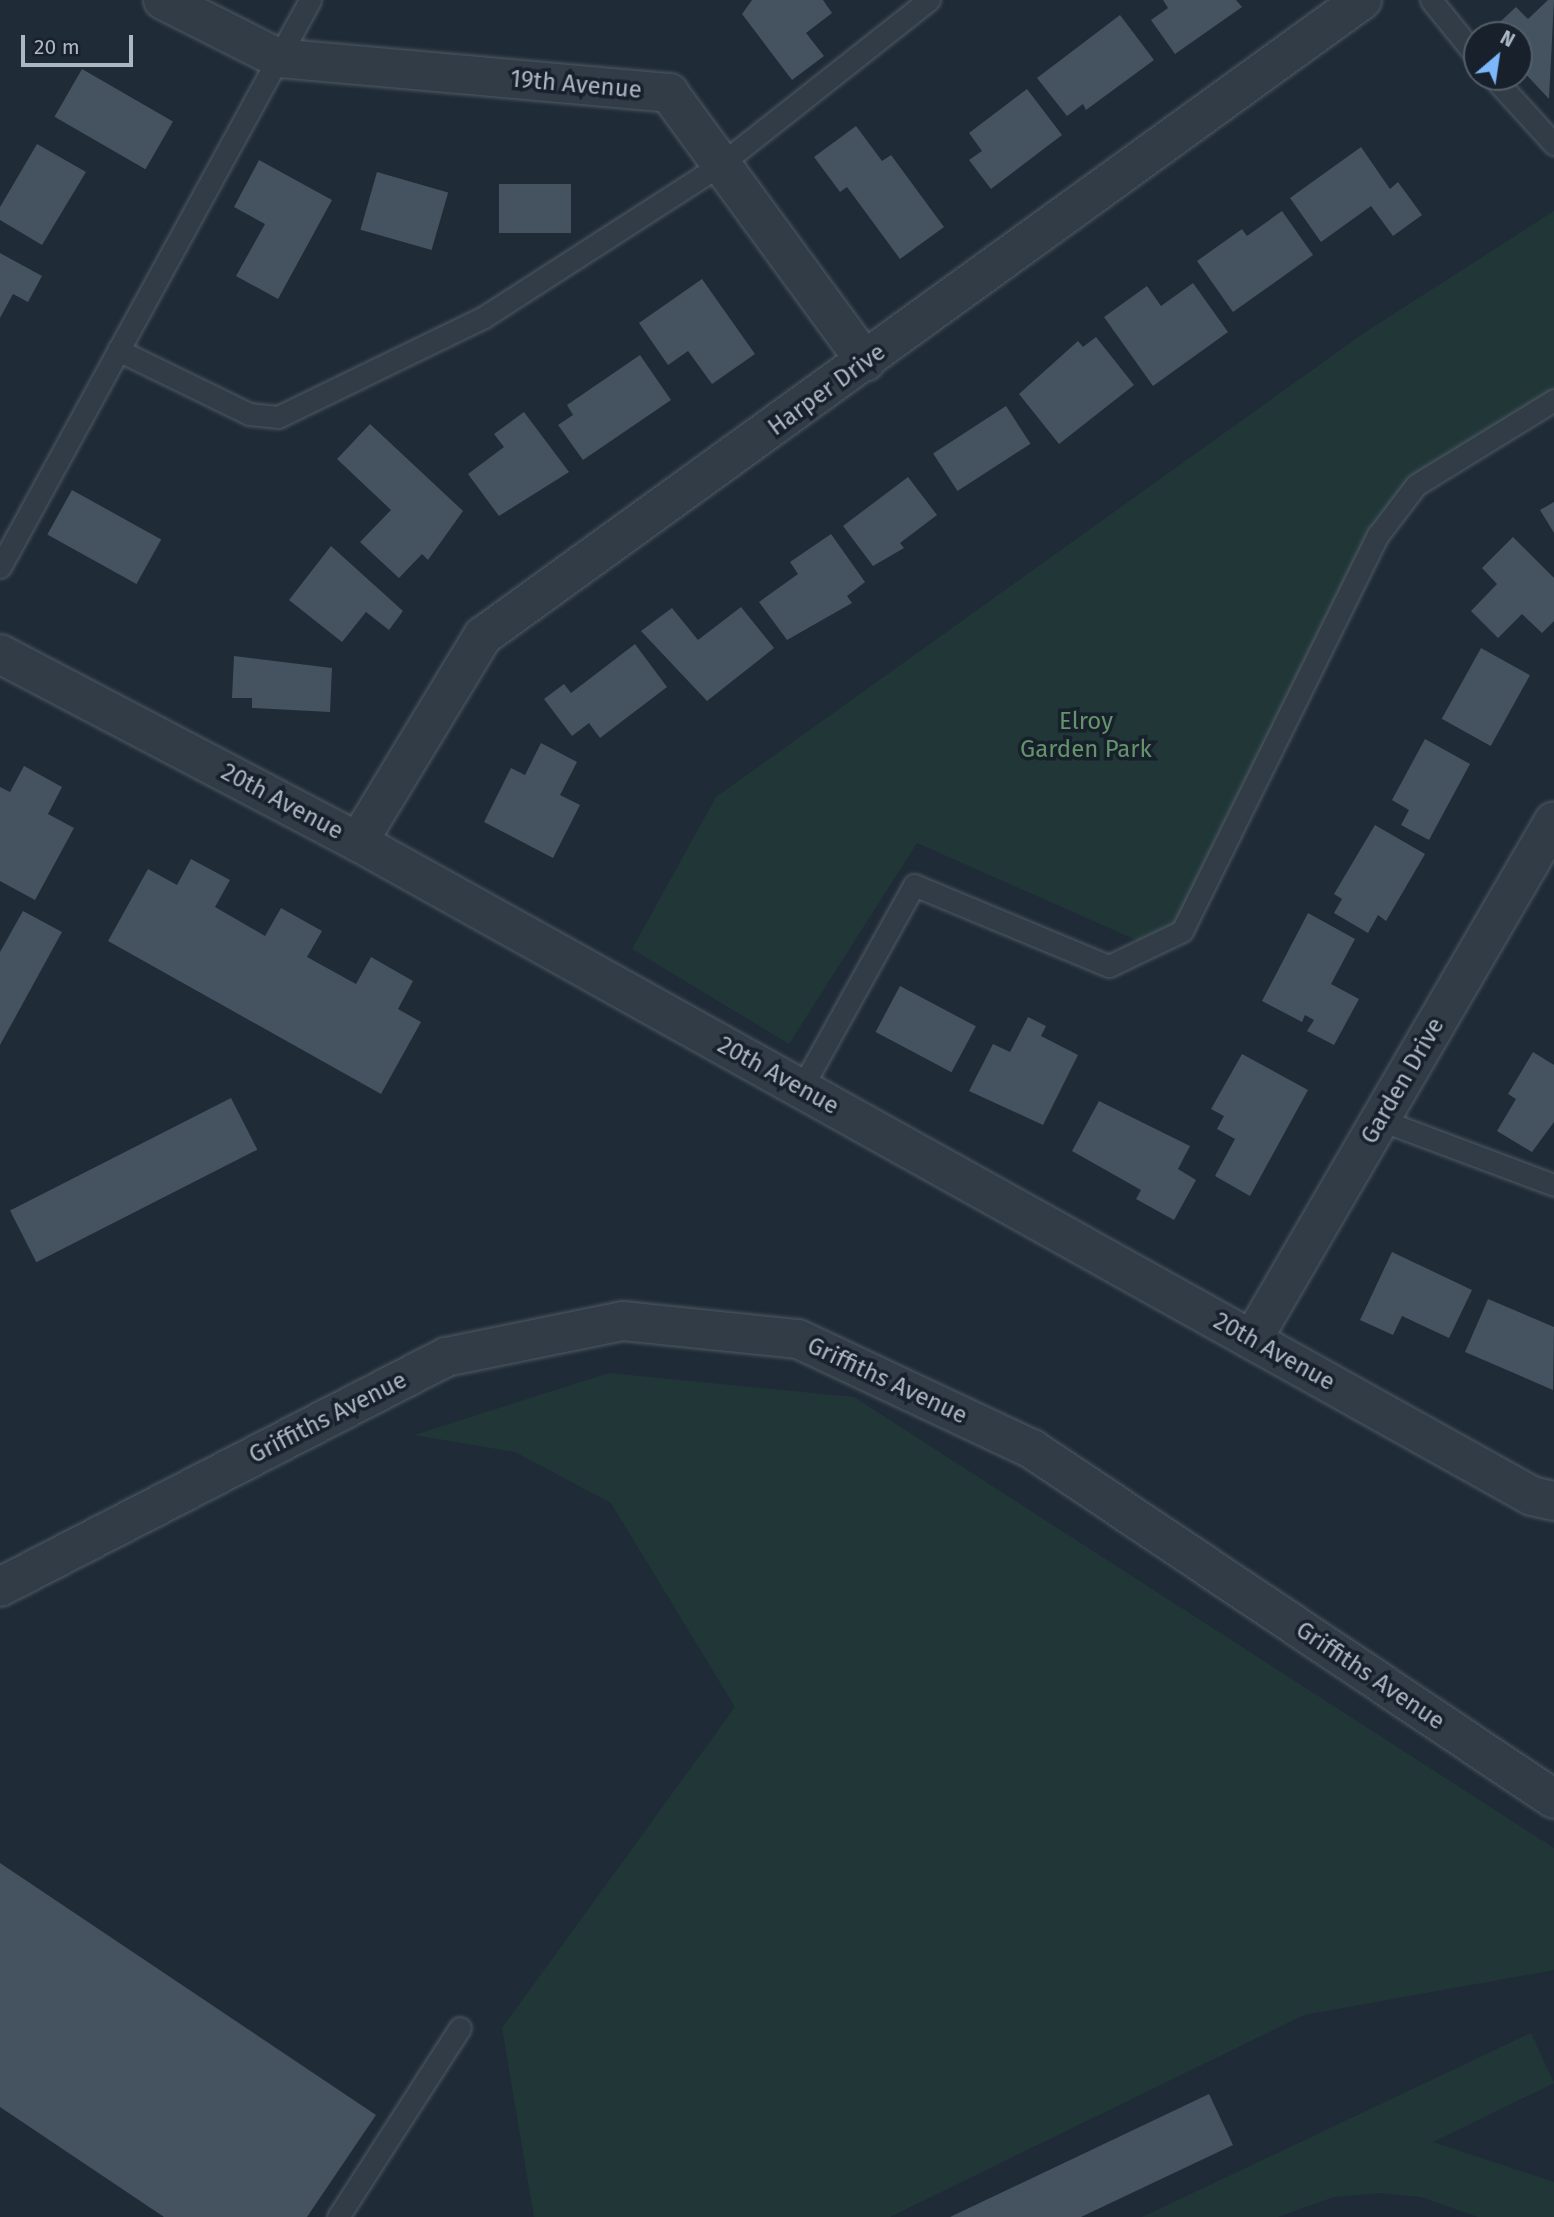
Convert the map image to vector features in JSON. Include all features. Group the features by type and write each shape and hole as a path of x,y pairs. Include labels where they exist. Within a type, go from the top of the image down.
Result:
{"street":[{"name":"19th Avenue","path":"163,0 278,58 669,93 866,362"},
{"name":"Harper Drive","path":"358,842 483,636 866,362 1353,3"},
{"name":"20th Avenue","path":"0,654 358,842 1532,1496 1554,1501"},
{"name":"Garden Drive","path":"1252,1340 1554,821"},
{"name":"Griffiths Avenue","path":"0,1587 446,1357 623,1321 798,1339 1032,1449 1554,1799"}],"lane":[{"path":"0,567 310,0"},
{"path":"118,349 249,414 278,417 484,317 721,164 929,0"},
{"path":"1430,0 1463,40"},
{"path":"1506,91 1554,144"},
{"path":"801,1089 914,885 1109,966 1182,931 1378,535 1416,485 1554,400"},
{"path":"1381,1119 1554,1185"},
{"path":"338,2217 460,2028"}],"green space":[{"name":"Elroy Garden Park","path":"1554,211 1554,392 1387,521 1161,951 917,843 789,1044 632,949 716,797 1364,333"},
{"path":"609,1373 854,1397 1554,1848 1554,1970 1304,2015 890,2217 534,2217 502,2028 735,1707 611,1503 515,1452 414,1435"},
{"path":"1531,2033 1554,2083 1433,2142 1554,2182 1554,2217 1478,2217 1421,2197 1380,2193 1334,2197 1278,2217 1142,2217"}],"building":[{"path":"752,0 823,0 832,13 806,33 824,56 792,80 742,14"},
{"path":"1163,0 1236,0 1242,7 1175,54 1151,20 1168,8"},
{"path":"1548,0 1554,0 1549,99 1533,82 1533,21 1501,21 1516,7 1528,19"},
{"path":"1120,15 1154,60 1086,110 1083,104 1067,116 1037,78"},
{"path":"82,69 173,122 145,169 54,117"},
{"path":"1027,89 1062,135 991,189 969,160 982,151 969,133"},
{"path":"856,126 882,161 891,155 944,227 900,259 847,187 840,192 814,157"},
{"path":"37,144 86,172 42,245 0,220 0,207"},
{"path":"1361,147 1390,189 1398,182 1422,215 1393,236 1371,206 1321,242 1290,198"},
{"path":"259,160 332,200 278,299 236,276 265,224 234,207"},
{"path":"377,172 448,192 432,250 360,230"},
{"path":"499,184 571,184 571,233 499,233"},
{"path":"1282,211 1313,255 1233,312 1197,261 1242,229 1247,236"},
{"path":"0,253 42,276 28,302 13,294 0,318"},
{"path":"702,279 755,354 712,384 688,351 668,365 639,323"},
{"path":"1193,283 1228,332 1153,386 1104,317 1147,286 1161,306"},
{"path":"1096,337 1134,385 1059,444 1019,394 1078,341 1083,347"},
{"path":"640,355 671,400 583,460 558,425 573,415 567,405"},
{"path":"1006,406 1031,444 958,491 933,453"},
{"path":"524,412 569,472 499,516 468,474 504,447 494,434"},
{"path":"370,424 463,511 428,560 422,554 399,578 360,542 391,510 337,459"},
{"path":"908,477 937,515 900,543 904,548 873,566 843,526"},
{"path":"72,490 161,539 136,584 47,535"},
{"path":"1554,502 1554,533 1540,510"},
{"path":"831,534 865,582 847,596 852,603 787,640 759,602 798,574 790,562"},
{"path":"1513,537 1554,578 1554,621 1542,633 1522,614 1498,638 1471,611 1497,584 1482,568"},
{"path":"331,546 403,611 389,630 366,612 342,642 289,600"},
{"path":"741,607 774,648 707,701 641,631 672,608 698,640"},
{"path":"635,644 667,687 600,738 589,723 572,736 544,699 564,684 571,693"},
{"path":"1481,648 1530,675 1491,746 1442,719"},
{"path":"234,656 332,668 330,712 252,708 252,698 232,698"},
{"path":"1425,739 1470,764 1429,840 1401,825 1409,810 1392,800"},
{"path":"541,743 577,762 560,795 580,805 553,858 484,822 511,768 525,775"},
{"path":"24,766 62,787 48,814 74,828 35,900 0,881 0,787 10,792"},
{"path":"1375,825 1425,854 1386,921 1378,915 1368,933 1334,913 1342,899 1334,894"},
{"path":"191,859 230,880 215,907 265,936 281,908 322,931 307,957 356,984 371,957 413,981 398,1009 421,1022 381,1094 108,941 148,869 177,885"},
{"path":"23,911 62,932 0,1045 0,952"},
{"path":"1308,913 1355,939 1331,984 1359,999 1334,1045 1307,1031 1314,1020 1305,1015 1302,1022 1262,1001"},
{"path":"900,986 976,1026 952,1072 876,1032"},
{"path":"1028,1017 1046,1026 1041,1036 1078,1055 1043,1125 969,1091 993,1044 1010,1052"},
{"path":"1533,1052 1554,1065 1554,1122 1532,1152 1497,1131 1516,1099 1508,1094"},
{"path":"1242,1054 1308,1090 1250,1196 1215,1176 1235,1139 1217,1129 1224,1116 1211,1109"},
{"path":"231,1098 257,1150 36,1262 10,1211"},
{"path":"1099,1101 1190,1146 1178,1169 1196,1180 1174,1220 1136,1199 1141,1190 1072,1151"},
{"path":"1392,1252 1472,1290 1449,1338 1402,1316 1393,1335 1360,1320"},
{"path":"1488,1299 1554,1327 1553,1390 1465,1352"},
{"path":"0,1863 376,2115 307,2217 164,2217 0,2107"},
{"path":"1209,2094 1233,2145 1081,2217 950,2217"}]}
